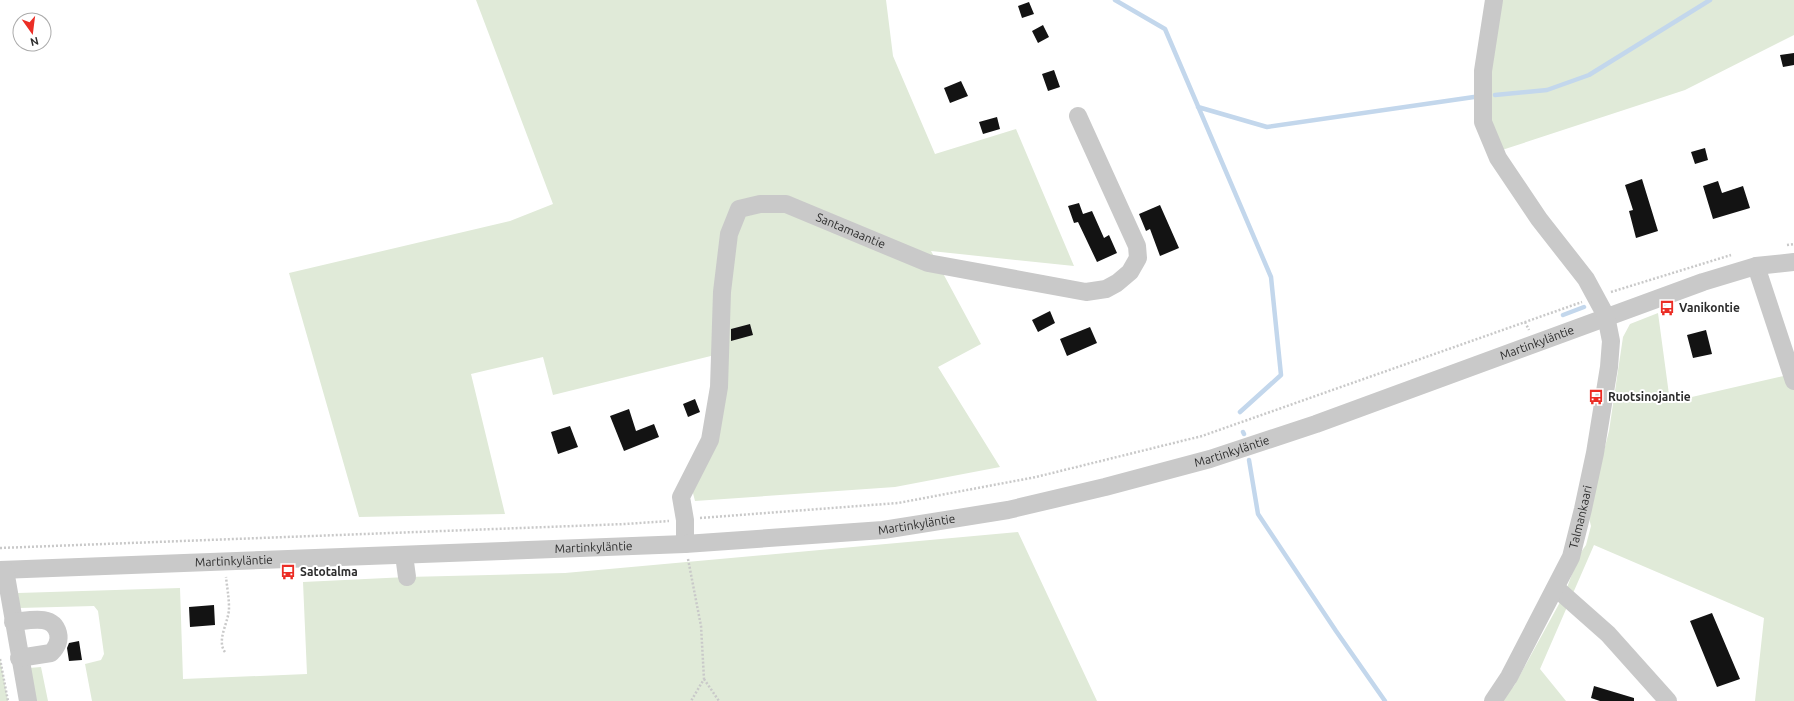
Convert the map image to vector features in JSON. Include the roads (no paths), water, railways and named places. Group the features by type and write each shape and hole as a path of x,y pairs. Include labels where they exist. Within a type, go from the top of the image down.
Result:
{"street":[{"path":"1494,0 1482,72 1483,122 1498,158 1539,219 1586,279 1606,316"},
{"name":"Santamaantie","path":"685,544 685,520 681,497 710,440 719,387 722,292 729,234 739,210 760,204 786,204 928,263 1086,292 1106,289 1117,283 1130,272 1138,258 1137,246 1078,116"},
{"name":"Martinkyläntie","path":"2,570 685,544 883,530 1008,510 1105,487 1210,459 1316,424 1606,316 1703,282 1756,266 1794,262"},
{"path":"1756,266 1794,381"},
{"name":"Talmankaari","path":"1493,701 1509,677 1571,557 1595,453 1610,347 1606,316"},
{"path":"404,555 407,577"},
{"path":"2,570 28,701"},
{"path":"1556,588 1608,634 1668,701"},
{"path":"12,622 47,620 55,625 58,634 58,646 51,653 19,658"}],"waterway":[{"path":"1115,0 1165,29 1271,277 1281,375 1240,412"},
{"path":"1495,95 1547,90 1589,75 1710,0"},
{"path":"1198,107 1267,127 1474,97"},
{"path":"1563,315 1584,307"},
{"path":"1249,460 1258,514 1336,631 1385,701"}],"place":[{"name":"Vanikontie","path":"1667,308"},
{"name":"Ruotsinojantie","path":"1596,397"},
{"name":"Satotalma","path":"288,572"}]}
